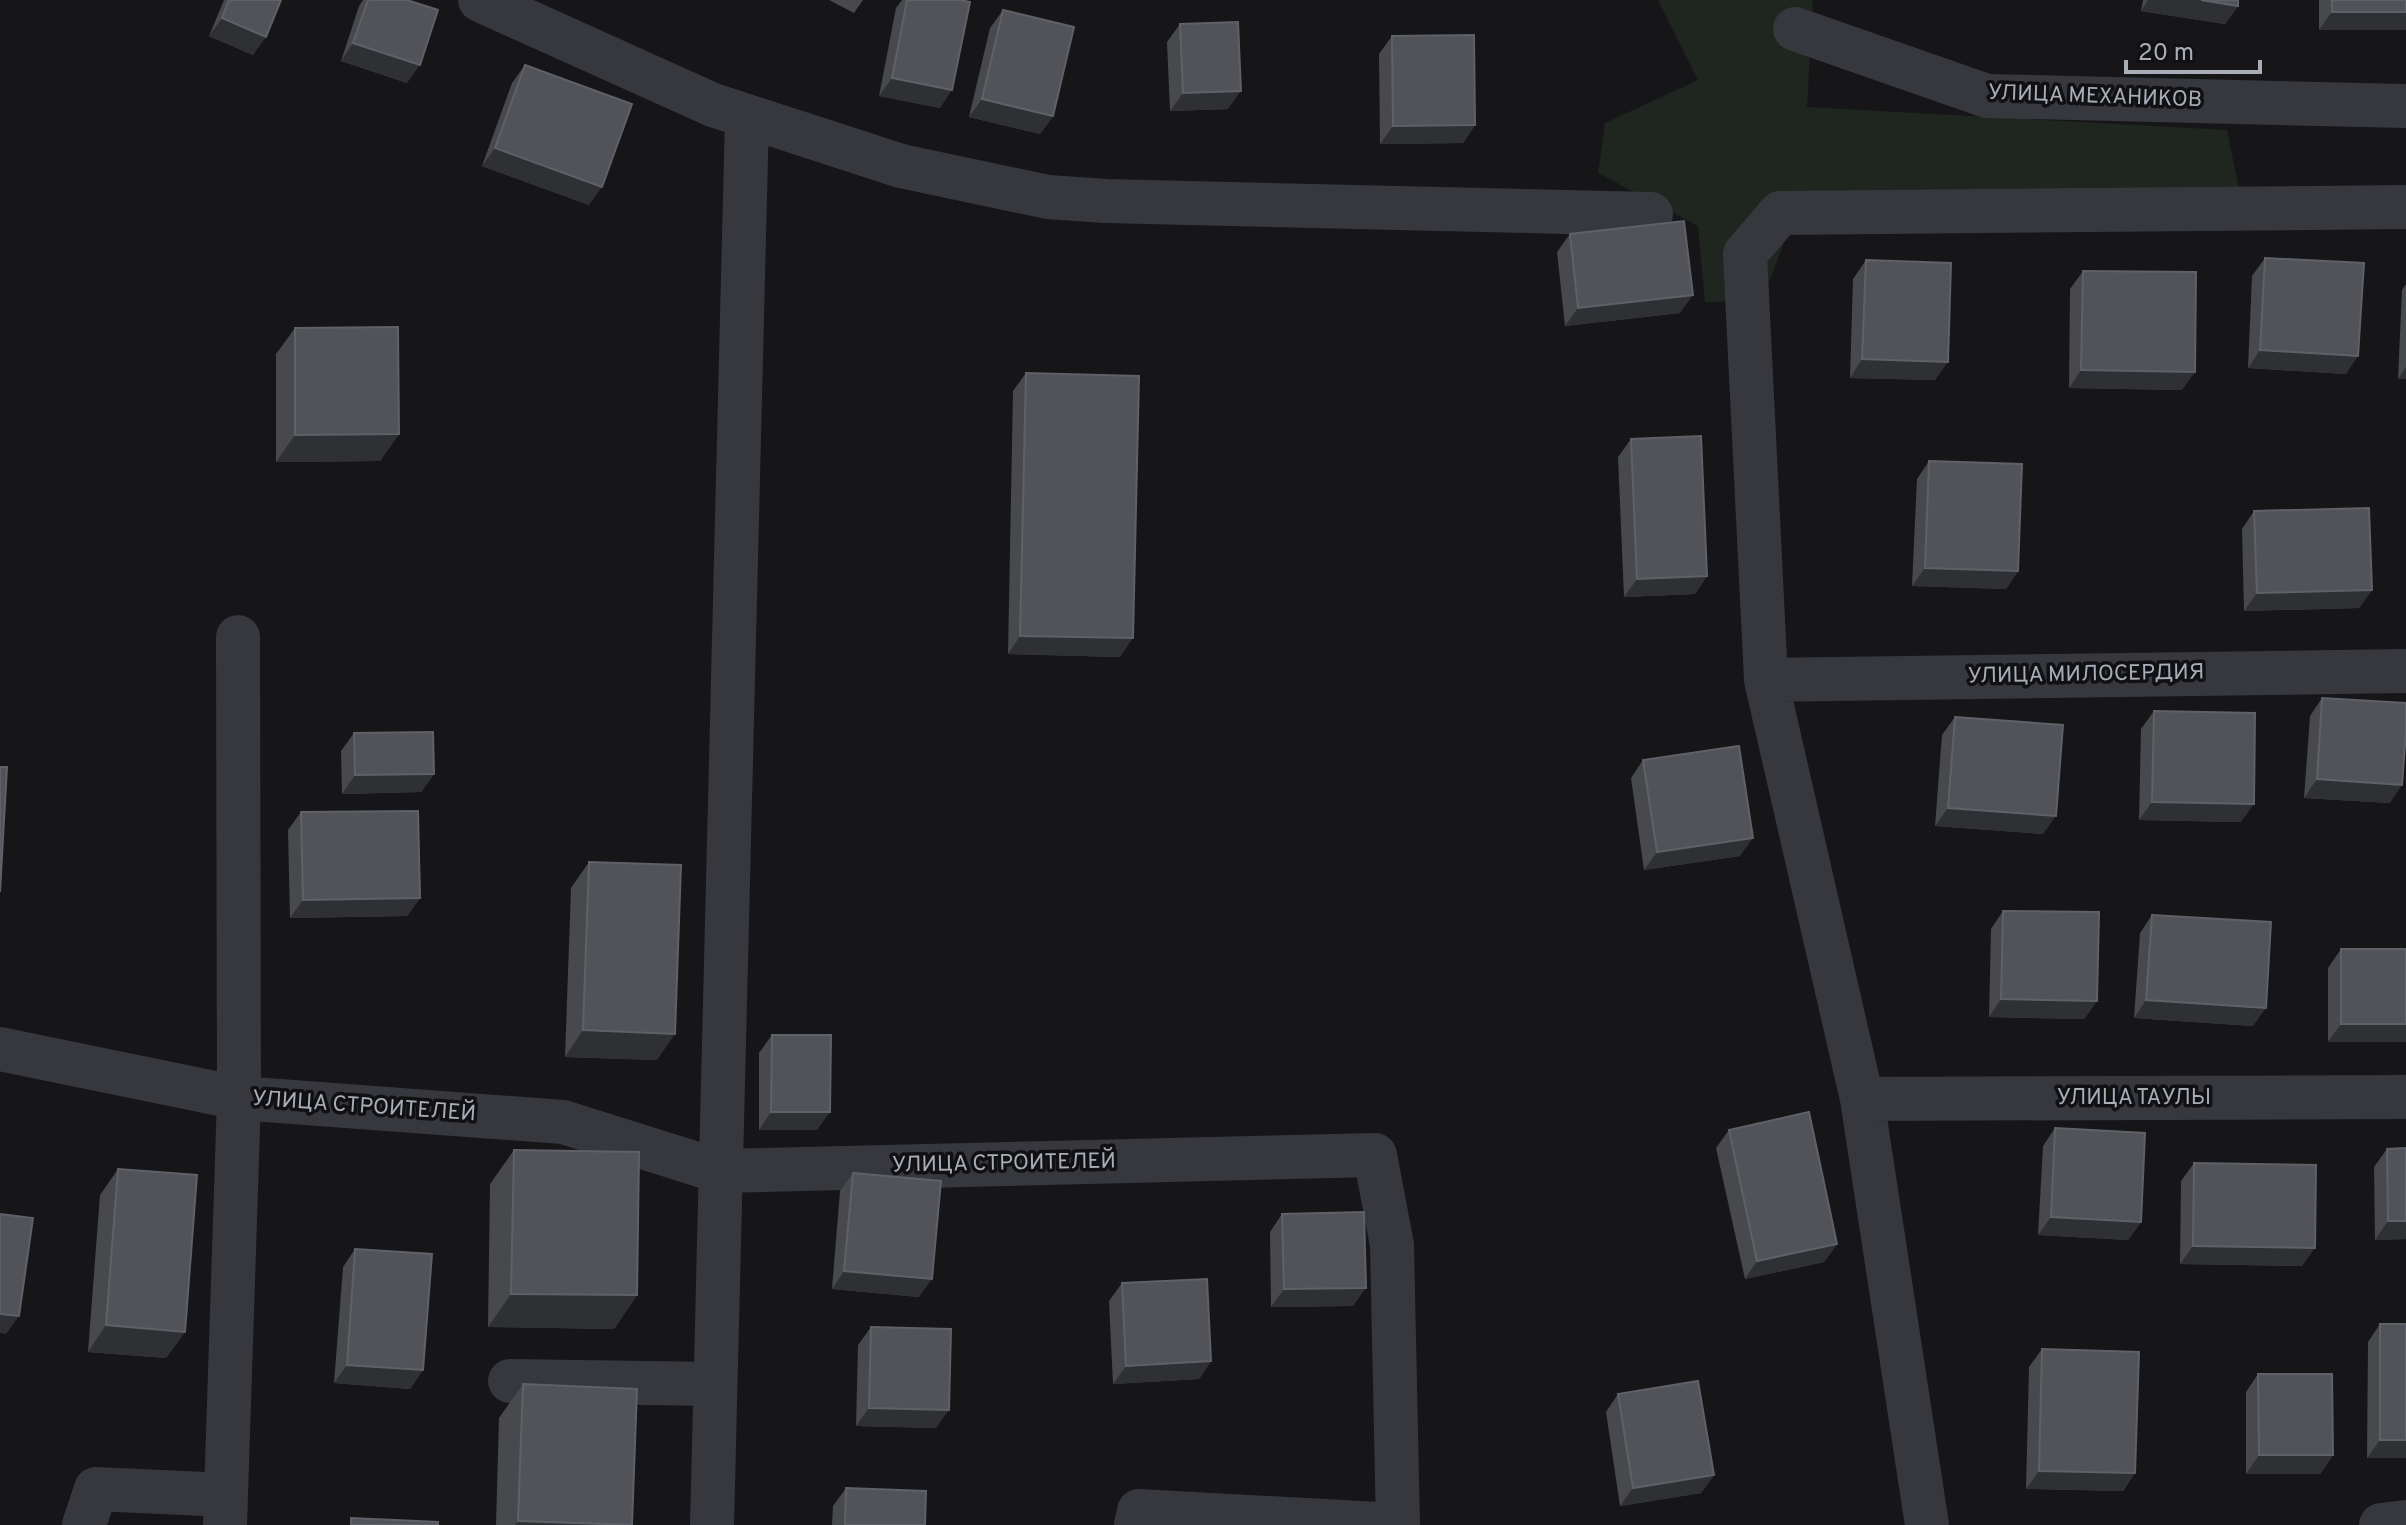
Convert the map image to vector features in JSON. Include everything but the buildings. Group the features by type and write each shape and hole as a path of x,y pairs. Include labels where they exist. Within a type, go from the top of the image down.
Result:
{"street":[{"path":"480,0 713,105 901,166 1048,197 1651,214"},
{"name":"УЛИЦА МЕХАНИКОВ","path":"1795,29 1987,96 2406,106"},
{"path":"712,1525 747,116"},
{"path":"1927,1525 1862,1099 1766,680 1745,254 1780,213 2406,207"},
{"path":"84,1525 96,1489 226,1510 239,1098 238,637"},
{"name":"УЛИЦА МИЛОСЕРДИЯ","path":"1766,680 2406,671"},
{"name":"УЛИЦА СТРОИТЕЛЕЙ","path":"0,1049 239,1098 563,1122 719,1171 1375,1155 1392,1245 1398,1525 1139,1511 1136,1525"},
{"name":"УЛИЦА ТАУЛЫ","path":"1862,1099 2406,1097"},
{"path":"510,1381 715,1384"},
{"path":"2381,1525 2406,1522"}],"shaded area":[{"path":"1658,0 1813,0 1807,107 2227,130 2242,203 1796,211 1762,301 1705,302 1698,226 1598,173 1605,123 1698,80"}]}
